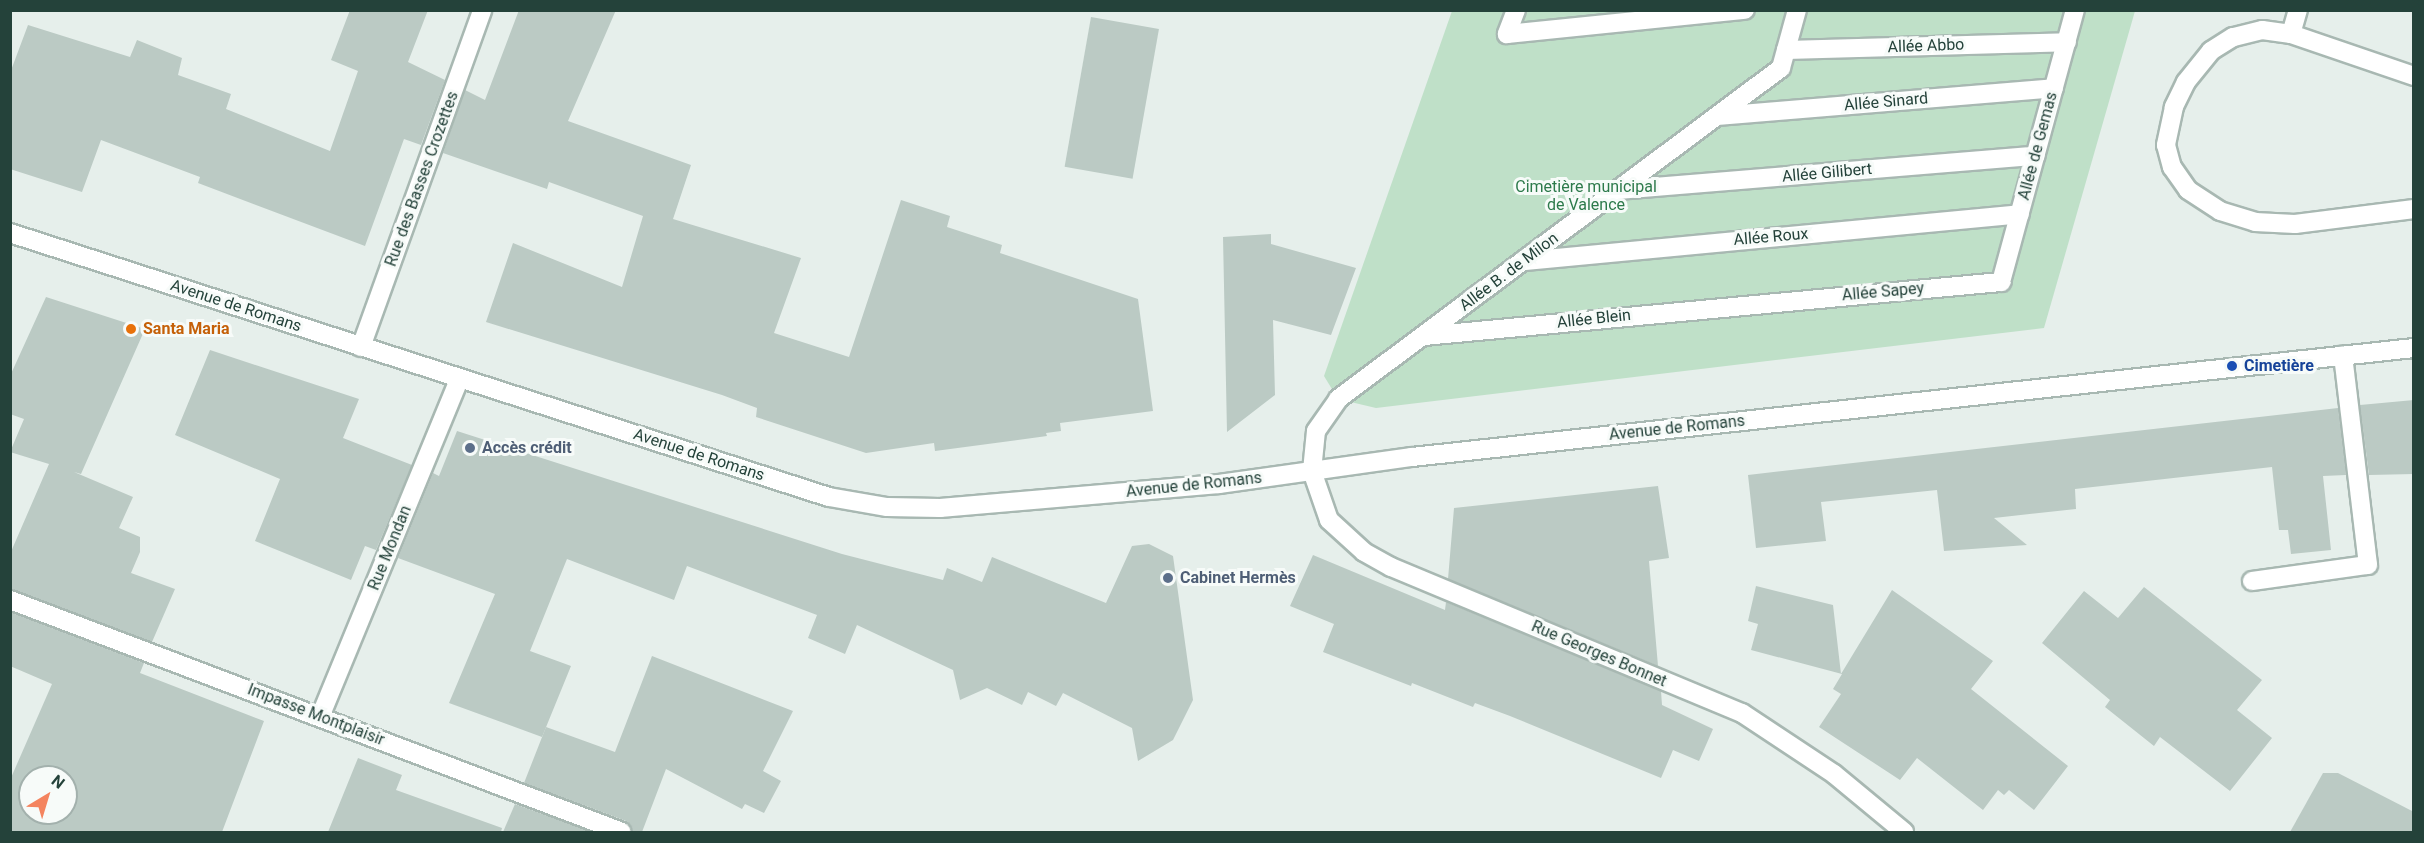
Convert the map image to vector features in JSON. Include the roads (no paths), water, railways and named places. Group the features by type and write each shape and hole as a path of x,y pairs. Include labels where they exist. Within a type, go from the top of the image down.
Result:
{"street":[{"name":"Rue des Basses Crozettes","path":"361,347 482,10"},
{"path":"1516,10 1507,34 1744,10"},
{"name":"Allée B. de Milon","path":"1312,471 1316,431 1338,399 1781,68 1797,10"},
{"name":"Allée de Gemas","path":"2001,282 2075,10"},
{"path":"2291,33 2298,10"},
{"path":"2414,76 2291,33 2262,30 2234,37 2211,51 2186,82 2174,107 2166,145 2172,168 2188,190 2220,211 2255,222 2295,224 2414,209"},
{"name":"Allée Abbo","path":"1786,50 2067,42"},
{"name":"Allée Sinard","path":"1717,116 2054,88"},
{"name":"Allée Gilibert","path":"1618,190 2036,156"},
{"name":"Allée Roux","path":"1523,261 2020,214"},
{"name":"Avenue de Romans","path":"10,233 829,497 887,507 940,508 1219,484 1312,471 2414,348"},
{"name":"Allée Sapey","path":"1764,302 2001,282"},
{"name":"Allée Blein","path":"1424,336 1764,302"},
{"path":"2252,581 2368,565 2343,355"},
{"name":"Rue Mondan","path":"320,717 459,379"},
{"name":"Rue Georges Bonnet","path":"1312,471 1329,520 1364,552 1391,567 1742,713 1834,774 1904,832"},
{"name":"Impasse Montplaisir","path":"10,600 622,832"}],"place":[{"name":"Santa Maria","path":"131,329"},
{"name":"Cimetière","path":"2232,366"},
{"name":"Accès crédit","path":"470,448"},
{"name":"Cabinet Hermès","path":"1168,578"}],"park label":[{"name":"Cimetière municipal de Valence","path":"1586,196"}]}
